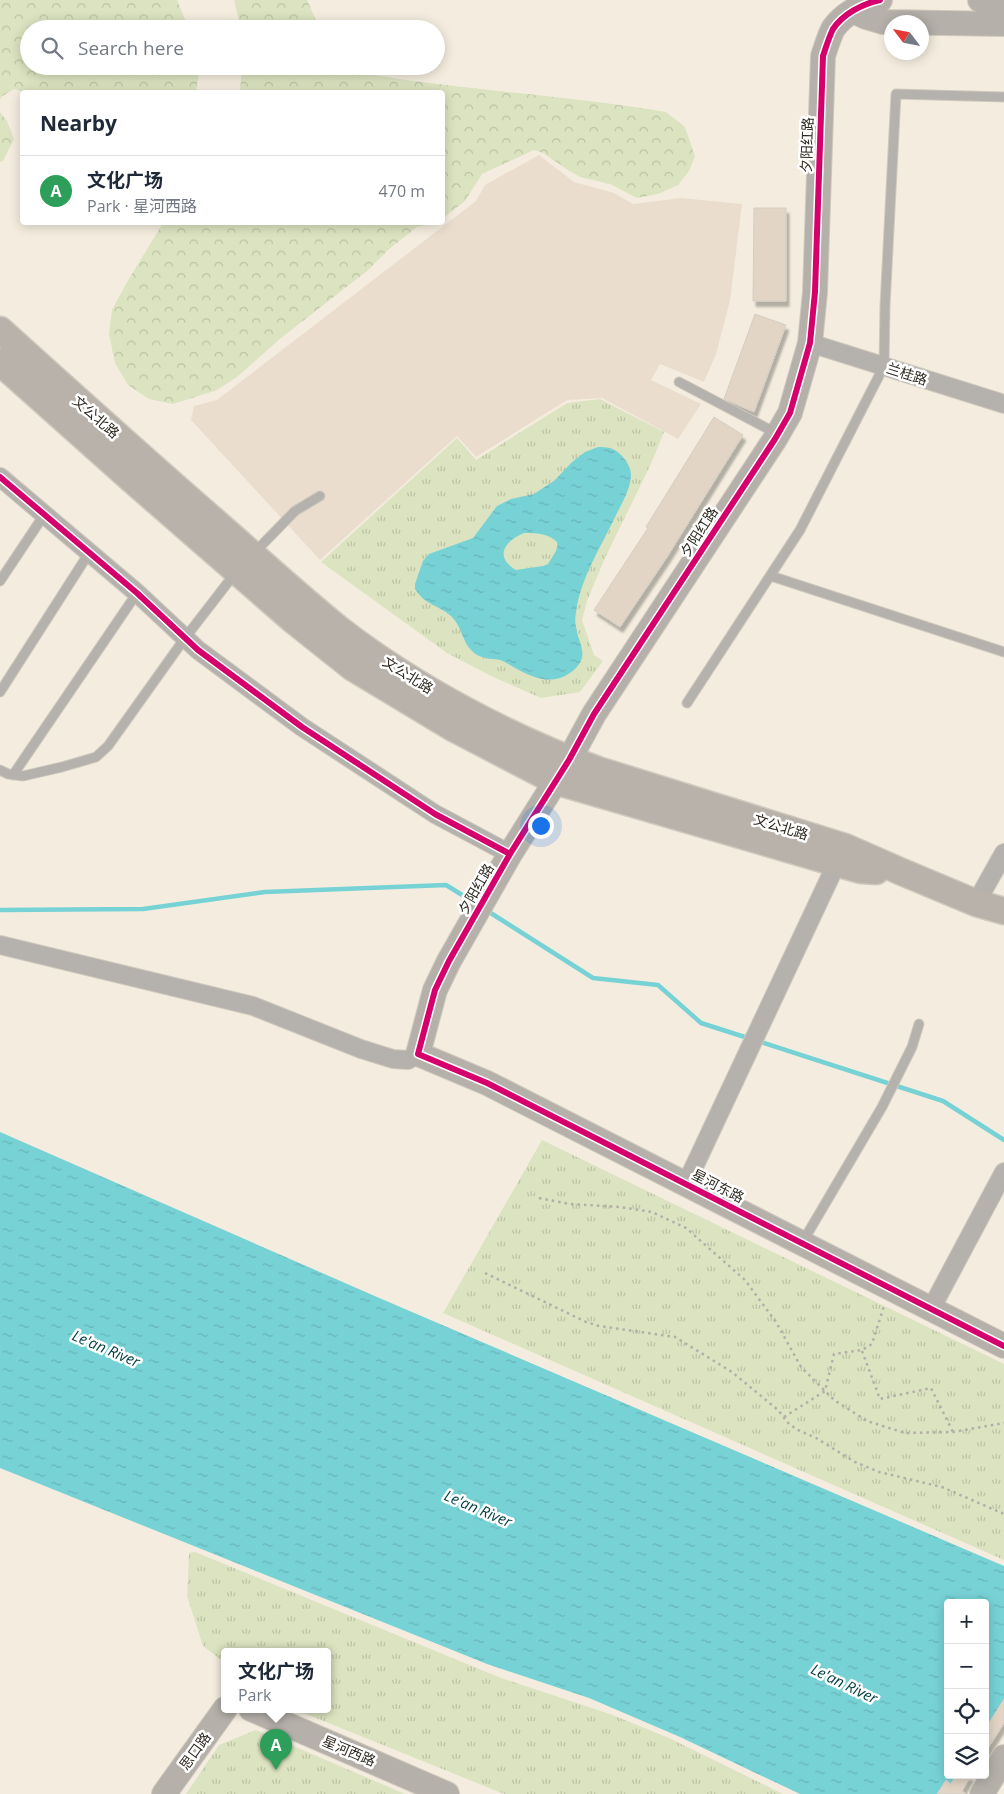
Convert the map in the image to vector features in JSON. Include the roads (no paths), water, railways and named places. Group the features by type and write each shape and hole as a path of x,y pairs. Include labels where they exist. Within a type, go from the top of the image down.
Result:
{"main road":[{"name":"文公北路","path":"0,330 245,563 294,620 352,667 455,729 556,782 841,855"},
{"name":"文公北路","path":"0,362 245,563 403,674 495,727 569,760 841,855 862,870 902,872 976,903 1004,911"}],"street":[{"name":"夕阳红路","path":"418,1054 435,990 510,854 556,782 594,714 790,413 810,343 815,292 823,56 833,30 842,19 864,4 880,0"},
{"path":"980,0 1004,0"},
{"path":"853,10 866,17 883,22 1004,24"},
{"name":"兰桂路","path":"810,343 1004,404"},
{"path":"1,480 137,594 198,650 302,727 435,814 510,854"},
{"path":"976,903 1004,853"},
{"path":"686,1184 841,855"},
{"path":"0,945 253,1006 361,1049 393,1059 408,1060 418,1054"},
{"name":"星河东路","path":"418,1054 487,1083 1004,1346"},
{"path":"931,1308 1004,1172"},
{"name":"思口路","path":"164,1794 222,1713"},
{"name":"星河西路","path":"259,1713 447,1794"},
{"path":"982,1794 1004,1757"}],"lane":[{"path":"687,703 800,530 884,366 885,306 896,94 1004,97"},
{"path":"679,382 778,434"},
{"path":"0,770 8,774 23,776 62,768 96,757 108,746 185,638 245,563 295,510 320,496"},
{"path":"0,581 44,515"},
{"path":"0,692 89,553"},
{"path":"770,576 1004,652"},
{"path":"13,775 137,594"},
{"path":"802,1243 889,1093 912,1047 919,1024"}],"water":[{"path":"598,447 607,447 614,450 621,455 630,467 631,476 625,496 582,587 575,620 582,649 582,659 575,669 568,674 561,678 546,680 524,673 500,660 481,657 475,654 466,643 455,620 446,612 427,602 415,589 415,584 423,561 429,554 473,538 497,506 511,499 534,494 555,480 572,462 585,452","holes":["524,533 542,534 551,537 558,543 556,551 548,564 516,570 505,560 504,550 507,545 511,540"]},
{"name":"Le'an River","path":"0,1132 377,1297 1004,1566 1004,1794 800,1794 680,1737 589,1698 487,1664 0,1468"}],"waterway":[{"path":"0,910 143,909 265,892 446,885 475,903"},
{"path":"486,910 593,978 658,985 701,1023 751,1039"},
{"path":"758,1041 943,1101 1004,1140"}],"place":[{"name":"文化广场","path":"276,1770"}]}
